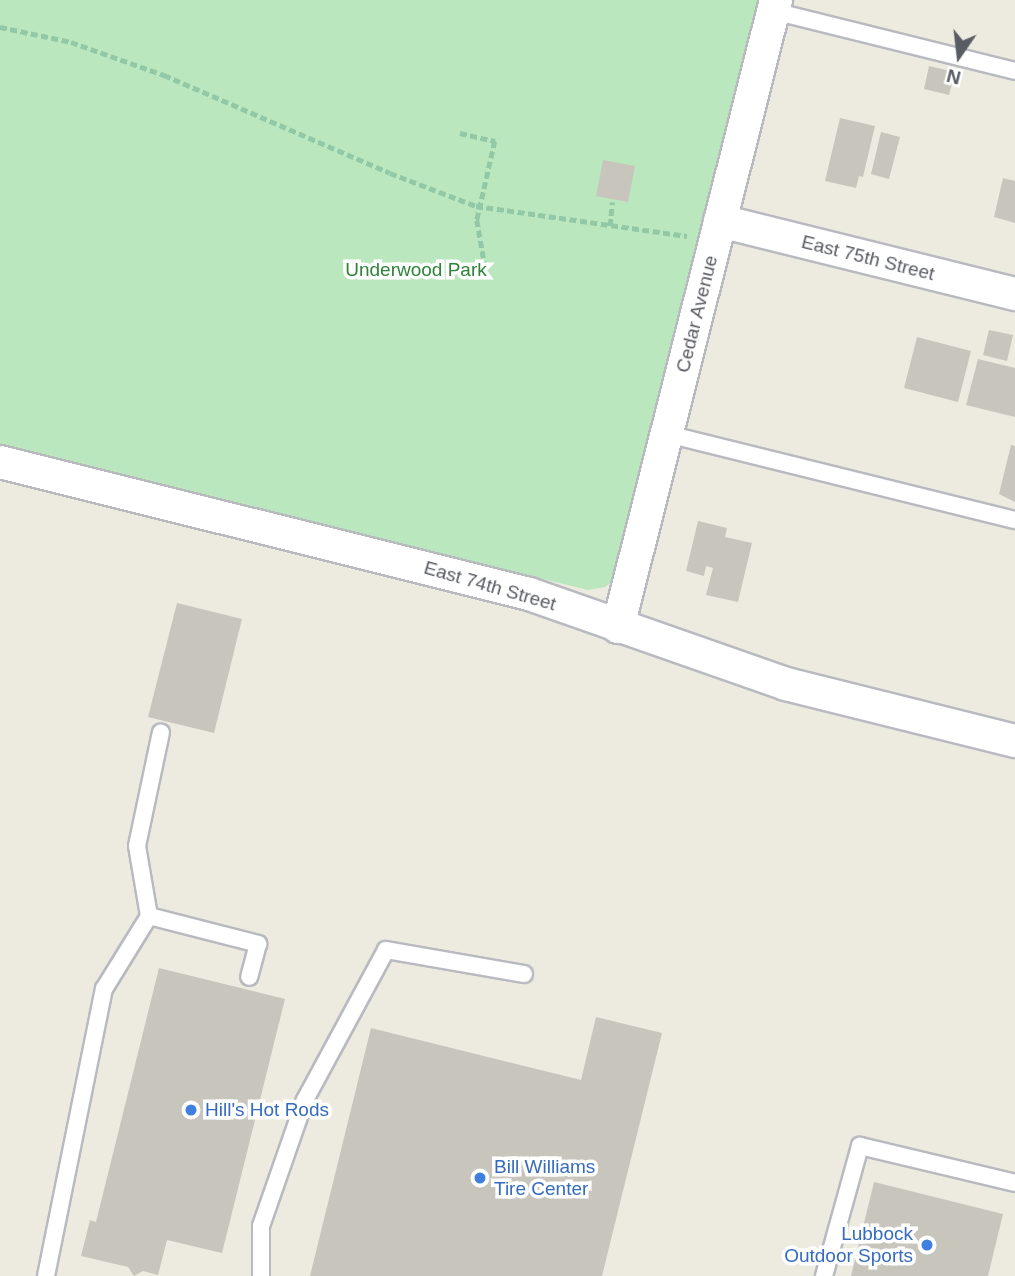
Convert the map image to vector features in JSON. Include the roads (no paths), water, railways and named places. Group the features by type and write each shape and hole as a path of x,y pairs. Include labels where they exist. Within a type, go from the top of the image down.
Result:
{"street":[{"name":"Cedar Avenue","path":"618,627 775,5"},
{"name":"East 75th Street","path":"718,230 1015,294"},
{"name":"East 74th Street","path":"0,461 529,594 786,684 1015,741"}],"lane":[{"path":"775,5 1015,71"},
{"path":"667,434 1015,520"},
{"path":"46,1276 104,989 149,916 137,846 161,732"},
{"path":"149,916 258,944 248,977"},
{"path":"261,1276 261,1226 305,1100 386,950 524,974"},
{"path":"824,1276 860,1146 1015,1183"}],"place":[{"name":"Hill's Hot Rods","path":"191,1110"},
{"name":"Bill Williams Tire Center","path":"480,1178"},
{"name":"Lubbock Outdoor Sports","path":"927,1245"}],"park label":[{"name":"Underwood Park","path":"416,270"}]}
